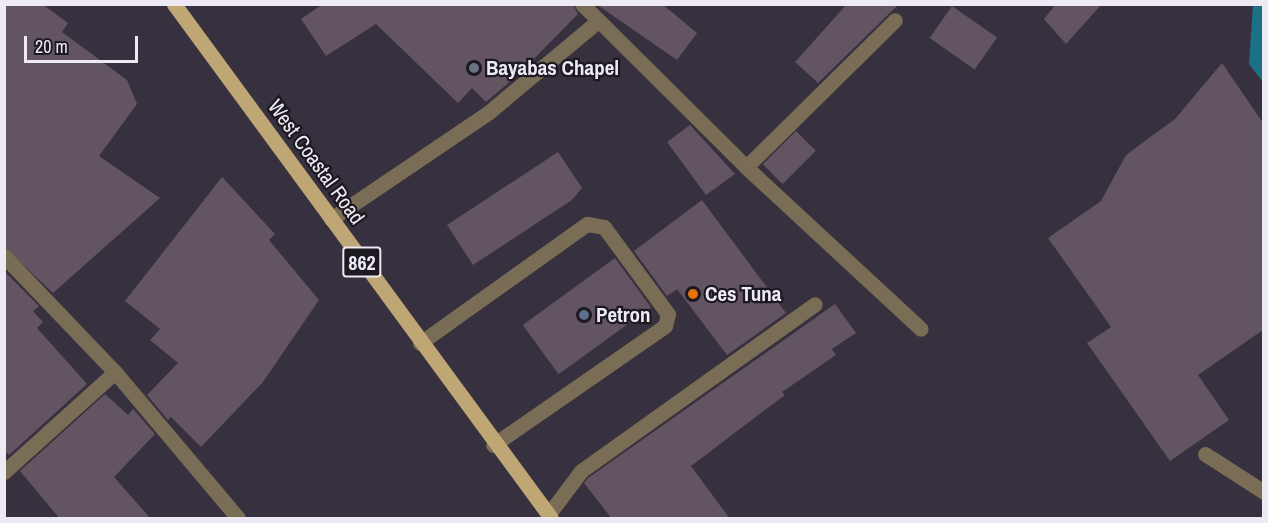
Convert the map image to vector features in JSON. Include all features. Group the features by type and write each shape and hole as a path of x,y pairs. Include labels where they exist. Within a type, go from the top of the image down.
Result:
{"main road":[{"name":"West Coastal Road","path":"174,4 493,445 548,517"}],"street":[{"path":"582,4 746,167 921,329"},
{"path":"746,167 895,20"},
{"path":"331,219 489,112 598,21"},
{"path":"420,342 586,224 596,223 604,227 668,314 665,326 493,445"},
{"path":"4,256 114,372 238,519"},
{"path":"548,517 582,471 815,304"},
{"path":"4,472 114,372"},
{"path":"1205,454 1263,492"}],"water":[{"path":"1253,5 1263,5 1263,82 1249,64"}],"building":[{"path":"4,4 42,4 68,23 62,32 127,80 137,104 99,156 160,198 53,293 4,247"},
{"name":"Bayabas Chapel","path":"323,4 573,4 578,14 520,73 486,102 472,88 458,103 376,24 326,56 301,19"},
{"path":"596,4 662,4 697,33 677,60"},
{"path":"847,4 899,4 818,83 795,62"},
{"path":"1056,4 1102,4 1066,44 1044,19"},
{"path":"952,6 997,38 975,69 930,38"},
{"path":"1222,63 1263,123 1263,330 1198,375 1229,420 1170,461 1087,343 1111,327 1048,238 1101,201 1126,155 1175,119"},
{"path":"690,125 735,174 706,195 667,142"},
{"path":"796,131 816,151 783,184 763,164"},
{"path":"558,152 582,188 572,200 473,265 447,225"},
{"path":"222,177 275,234 269,240 319,300 263,382 201,447 171,417 168,420 147,395 178,363 150,340 160,329 125,301"},
{"path":"702,200 786,313 727,355 677,289 667,296 634,251"},
{"name":"Petron","path":"615,258 651,307 559,374 523,325"},
{"path":"4,271 39,306 33,311 43,322 37,328 87,384 9,455 4,450"},
{"path":"835,304 856,333 832,349 836,355 782,392 785,395 691,466 730,519 612,519 584,483 588,478"},
{"path":"105,394 128,415 133,409 155,434 114,477 151,519 60,519 20,471"}],"place":[{"name":"Bayabas Chapel","path":"474,68"},
{"name":"Ces Tuna","path":"693,294"},
{"name":"Petron","path":"584,315"}]}
